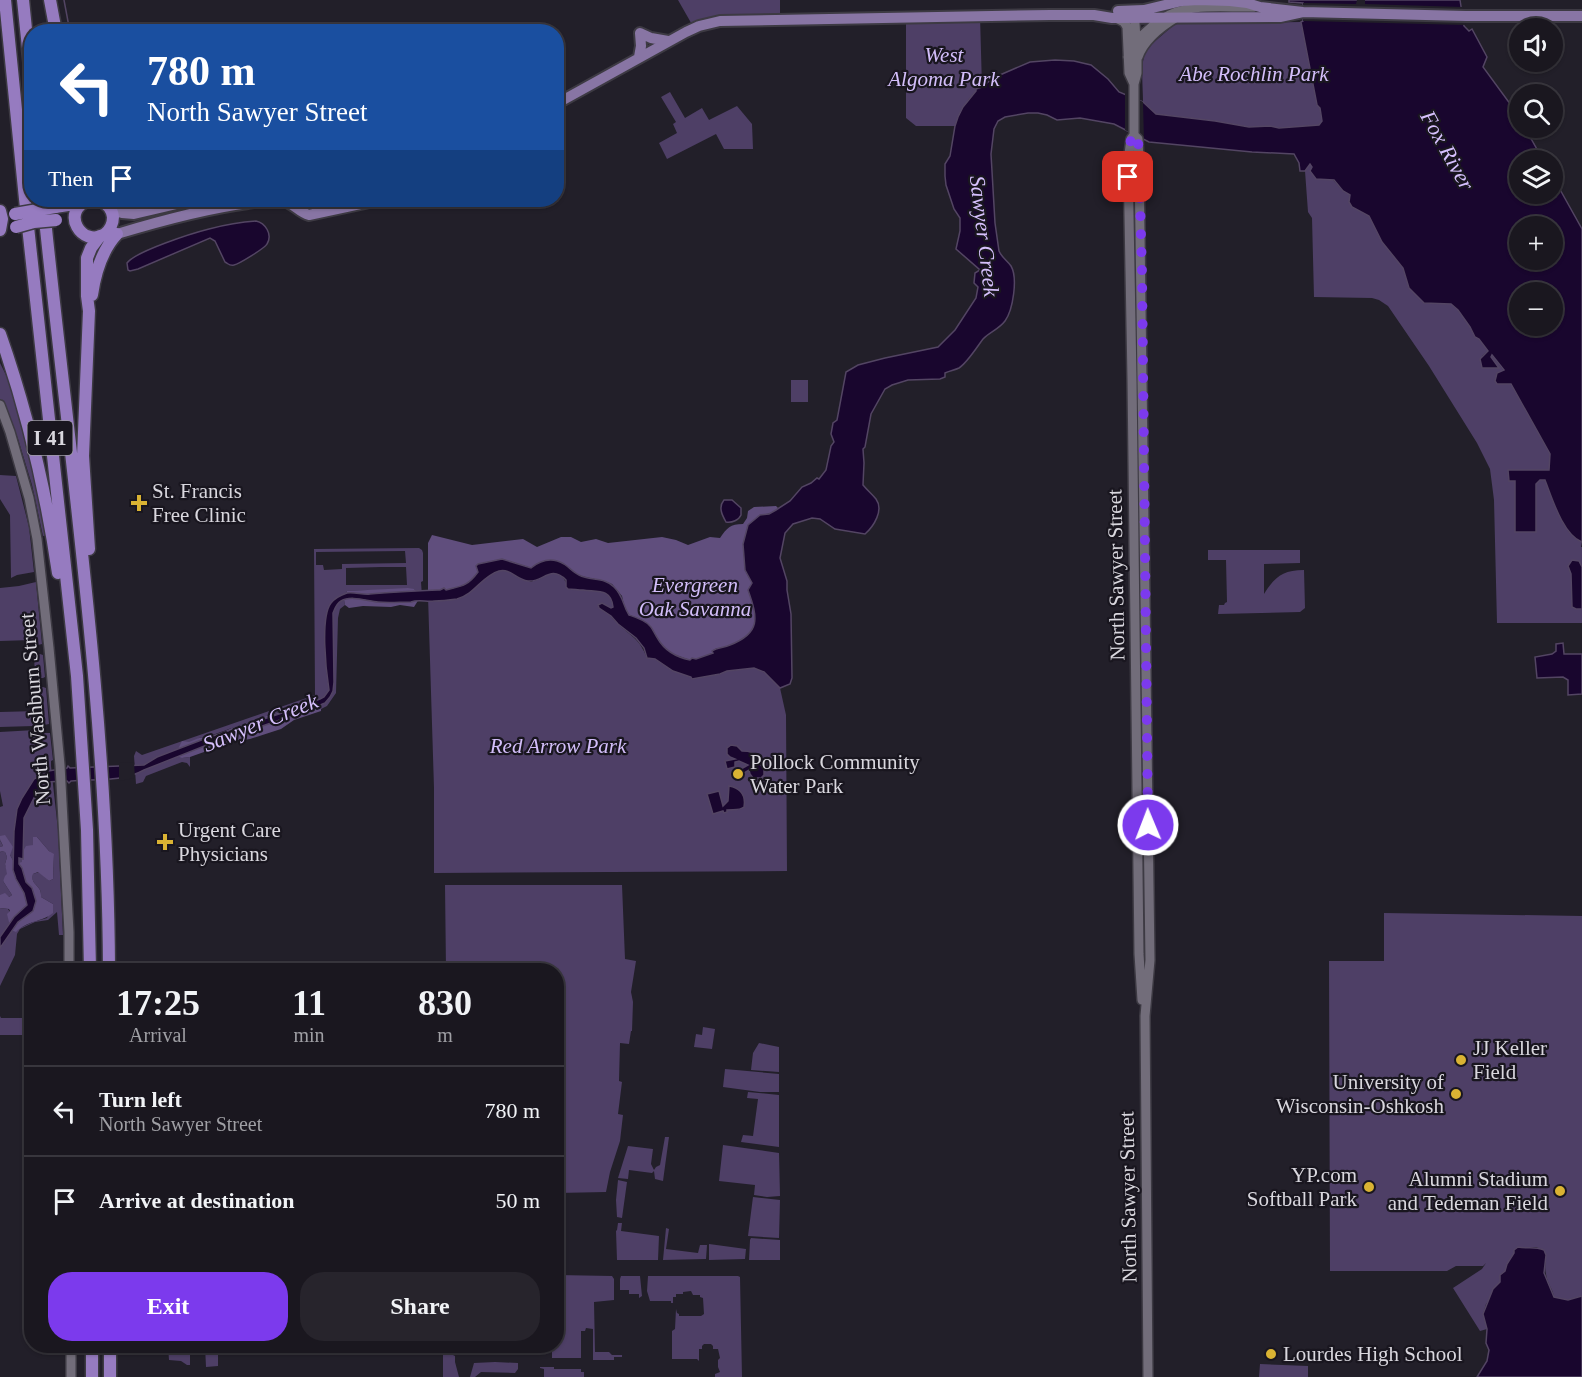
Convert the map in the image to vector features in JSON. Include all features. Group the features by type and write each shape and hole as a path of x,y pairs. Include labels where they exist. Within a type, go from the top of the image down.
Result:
{"highway":[{"name":"I 41","path":"5,0 24,189"},
{"path":"23,0 25,24"},
{"path":"50,0 54,24"},
{"name":"I 41","path":"26,207 77,676 85,783 90,963"},
{"name":"I 41","path":"44,207 85,576 102,763 109,963"},
{"path":"55,207 15,214 0,210 2,219 0,231 34,222 56,220 77,228 87,236 107,235"},
{"path":"77,228 75,212 80,207"},
{"path":"85,576 90,560 83,456 89,304 87,258 91,248 107,235 111,226 113,220 109,207"},
{"path":"0,334 19,395 46,504 60,582 69,665 77,676"},
{"path":"92,1353 92,1377"},
{"path":"110,1353 110,1377"}],"main road":[{"path":"564,99 699,26 731,20 1094,15 1116,18 1144,10 1198,0 1230,1 1303,12 1582,16"},
{"path":"1094,15 1111,11 1164,17 1280,16 1303,12"},
{"path":"639,57 640,33 668,41"},
{"path":"107,235 172,218 229,207"},
{"path":"298,207 304,214 309,215 345,207"},
{"path":"320,212 325,207"}],"street":[{"path":"1128,57 1136,42 1164,17 1179,11 1260,7"},
{"name":"North Sawyer Street","path":"1131,14 1135,22 1137,62 1134,84 1134,135 1131,139 1128,161 1139,954 1145,1016 1148,1377"},
{"path":"1137,62 1141,48 1177,17"},
{"name":"North Sawyer Street","path":"1116,18 1124,22 1127,27 1128,57 1134,84"},
{"name":"North Washburn Street","path":"0,405 29,498 37,539 60,765 69,963"},
{"name":"North Washburn Street","path":"0,420 14,448"},
{"path":"71,1353 71,1377"}],"green space":[{"path":"678,0 780,0 780,19 694,28"},
{"name":"West Algoma Park","path":"980,16 982,87 966,104 955,126 916,126 906,118 906,17"},
{"name":"Abe Rochlin Park","path":"1301,22 1317,105 1320,108 1322,121 1319,125 1288,128 1249,127 1156,114 1143,102 1142,68 1146,49 1175,24"},
{"path":"670,92 685,118 702,108 709,120 737,106 752,124 753,149 724,149 716,134 667,159 659,143 677,133 673,124 676,122 661,97"},
{"path":"1310,164 1313,167 1310,171 1333,180 1369,216 1382,242 1403,268 1409,288 1424,303 1451,304 1458,310 1475,337 1488,351 1482,356 1498,367 1492,355 1504,371 1497,384 1511,384 1550,454 1550,470 1508,471 1515,481 1515,532 1536,532 1536,484 1540,480 1545,480 1564,524 1575,538 1582,542 1582,567 1581,565 1569,567 1572,606 1582,609 1582,623 1497,623 1494,500 1490,469 1477,443 1429,366 1388,306 1372,298 1314,297 1312,218 1308,212 1305,171"},
{"path":"0,363 15,402 48,535 43,536 32,485 18,439 0,399"},
{"path":"791,380 808,380 808,402 791,402"},
{"path":"0,475 16,476 29,527 34,572 11,578 10,515 0,499"},
{"name":"Evergreen Oak Savanna","path":"776,506 778,508 775,511 764,514 743,544 745,570 752,583 748,590 755,609 754,626 739,642 715,649 714,653 696,659 690,660 664,648 650,626 629,615 622,596 612,584 581,576 545,561 531,568 502,559 479,564 482,574 471,588 428,596 428,543 432,535 472,545 523,539 537,547 561,537 571,537 581,542 596,539 608,543 662,537 688,545 710,537 720,538 729,527 743,524 748,511 754,507"},
{"path":"419,548 423,553 422,596 418,596 414,589 347,591 345,605 340,609 338,618 336,693 327,706 321,709 321,705 288,710 199,738 182,758 190,757 190,767 187,763 182,762 146,776 143,782 136,784 134,756 136,751 142,755 315,695 314,549","holes":["405,551 406,563 342,564 342,569 324,570 323,565 316,565 316,552","406,567 407,585 346,585 346,568"]},
{"path":"1208,550 1300,550 1300,563 1264,564 1264,594 1272,583 1285,573 1304,570 1305,608 1300,612 1218,614 1219,605 1227,602 1226,560 1208,560"},
{"name":"Red Arrow Park","path":"501,570 507,570 531,582 549,574 558,574 565,581 568,589 598,591 606,594 612,601 613,607 608,613 638,642 647,658 655,659 673,671 694,678 754,668 771,677 780,688 786,715 787,871 434,873 434,788 428,596 480,580"},
{"path":"36,582 42,644 34,646 32,640 0,641 0,588"},
{"path":"408,588 417,592 419,599 414,607 400,605 349,608 345,605 347,591"},
{"path":"43,655 45,677 43,678 35,676 34,656"},
{"path":"46,688 49,724 39,726 38,721 34,721 34,726 0,727 0,712 38,711 37,689"},
{"path":"314,703 321,705 321,711 294,720 281,729 232,742 190,757 177,756 182,741 189,742 219,734 266,716"},
{"path":"35,730 36,736 41,733 50,733 63,935 59,935 57,912 48,920 35,922 20,929 17,934 15,955 0,986 0,908 8,909 20,928 33,922 47,918 53,904 41,897 33,881 33,874 39,872 49,881 53,879 54,855 37,837 33,837 33,845 22,863 15,864 0,840 0,807 3,806 0,791 0,732"},
{"path":"5,835 13,847 10,855 15,864 22,862 22,853 26,846 33,845 33,837 37,837 54,854 53,879 49,881 38,872 33,874 33,881 40,890 41,897 53,904 53,913 16,932 11,930 7,914 9,909 0,908 0,895 5,893 9,897 12,895 3,881 7,874 5,864 7,857 5,852 0,853 0,847 3,846 0,836"},
{"path":"1,851 5,852 7,857 5,864 8,874 3,881 12,895 9,897 0,895"},
{"path":"445,885 622,885 625,959 636,961 631,992 632,1031 629,1044 620,1043 619,1081 622,1082 618,1114 623,1115 620,1141 606,1192 564,1193 564,963 446,963"},
{"name":"University of Wisconsin-Oshkosh","path":"1384,913 1582,916 1582,1296 1568,1300 1554,1297 1545,1268 1544,1250 1536,1247 1521,1248 1512,1257 1500,1282 1493,1289 1483,1314 1487,1329 1480,1331 1453,1288 1482,1269 1486,1263 1483,1266 1456,1266 1447,1271 1330,1271 1329,961 1384,961"},
{"path":"0,1016 1,1018 24,1018 24,1035 0,1035"},
{"path":"703,1027 715,1029 712,1049 694,1047 696,1034 702,1035"},
{"path":"759,1043 779,1047 779,1072 751,1070 753,1053"},
{"path":"725,1069 779,1074 779,1092 723,1087"},
{"path":"748,1092 779,1095 779,1147 741,1142 743,1135 753,1136 758,1099 747,1098"},
{"path":"665,1137 669,1137 663,1181 655,1179 654,1171 652,1173 629,1170 628,1179 618,1178 628,1146 653,1149 651,1164 654,1170 660,1165"},
{"path":"723,1145 779,1153 780,1196 754,1195 755,1185 719,1181"},
{"path":"618,1180 627,1182 622,1218 617,1217"},
{"path":"753,1197 780,1200 779,1238 748,1236"},
{"path":"618,1223 622,1223 621,1231 659,1236 658,1260 617,1260"},
{"path":"666,1228 669,1229 666,1249 698,1253 700,1245 707,1245 706,1259 663,1260"},
{"path":"751,1238 780,1240 780,1260 749,1260"},
{"path":"709,1244 746,1249 745,1259 709,1260"},
{"path":"564,1275 612,1276 614,1300 594,1302 595,1352 609,1352 612,1355 622,1355 622,1357 614,1357 614,1360 593,1360 593,1329 586,1328 585,1331 581,1331 581,1358 552,1358 552,1353 564,1353"},
{"path":"621,1276 640,1276 642,1296 639,1298 639,1294 629,1294 629,1290 620,1290"},
{"path":"648,1276 740,1277 742,1377 715,1377 715,1374 720,1372 718,1360 720,1358 718,1349 713,1349 711,1344 704,1344 702,1349 699,1349 699,1361 697,1359 672,1359 672,1331 675,1329 676,1309 679,1316 701,1316 704,1314 703,1298 700,1295 693,1295 691,1291 676,1294 676,1297 673,1297 673,1303 671,1301 650,1301 647,1291"},
{"path":"168,1353 190,1353 190,1365 181,1361 169,1360"},
{"path":"205,1353 218,1353 218,1366 206,1367"},
{"path":"443,1353 453,1353 459,1377 443,1377"},
{"path":"474,1363 518,1363 518,1369 515,1373 481,1372 475,1377 470,1377"},
{"path":"1260,1364 1308,1366 1308,1377 1259,1377"},
{"path":"540,1367 581,1369 584,1377 544,1377 544,1369"}],"water":[{"path":"1289,0 1460,0 1464,26 1469,31 1472,29 1487,57 1483,67 1509,102 1509,138 1531,138 1537,150 1509,150 1509,204 1563,204 1563,195 1582,229 1582,542 1569,532 1564,524 1545,480 1540,480 1536,484 1536,532 1515,532 1515,481 1509,481 1508,470 1549,470 1550,454 1511,384 1497,384 1495,381 1497,373 1504,370 1492,355 1491,357 1499,368 1482,368 1480,359 1488,351 1475,337 1458,310 1451,304 1424,303 1409,288 1403,268 1382,242 1369,216 1352,207 1349,202 1350,195 1343,191 1334,180 1316,179 1310,171 1312,167 1310,164 1305,171 1300,171 1294,154 1149,142 1114,124 1080,118 1057,120 1038,113 1005,117 998,121 994,129 991,154 999,251 1011,266 1014,278 1014,294 1008,316 1000,326 983,339 962,366 945,373 945,377 908,380 885,389 871,414 863,449 863,485 876,499 879,508 875,522 865,534 835,529 820,519 812,518 793,524 785,533 780,558 787,581 791,614 792,678 790,684 780,688 764,672 754,668 692,679 673,671 655,659 647,658 644,648 636,638 599,608 598,605 602,603 613,607 612,601 606,594 598,591 568,589 566,580 555,574 528,581 507,571 499,571 493,573 463,597 451,600 378,602 354,598 345,599 338,604 333,613 334,682 333,691 325,703 207,745 127,777 69,783 67,781 45,782 24,818 23,859 19,858 26,882 32,888 36,901 33,911 18,922 0,948 0,937 14,917 27,905 13,870 14,831 17,809 34,779 48,771 68,766 70,768 144,765 157,757 204,739 324,697 329,690 325,645 328,610 336,598 347,593 367,594 444,588 446,590 470,581 478,572 476,566 478,564 502,559 531,568 543,561 551,560 564,564 583,577 602,580 614,587 620,594 629,615 648,624 664,647 680,657 696,659 730,645 747,635 752,630 755,617 748,590 752,583 745,570 743,544 748,525 760,515 769,514 790,501 802,487 819,479 826,470 834,442 831,434 833,423 837,420 846,372 858,365 938,347 955,330 976,298 978,287 974,283 975,273 980,270 956,249 960,218 954,209 946,185 945,164 950,156 958,117 976,89 993,78 1030,62 1074,61 1091,65 1119,92 1143,102 1156,114 1249,127 1279,128 1319,125 1322,121 1320,108 1317,105 1301,22 1303,21 1303,3 1289,2"},
{"path":"256,221 267,230 269,240 257,252 237,264 231,265 225,262 215,241 210,238 138,269 128,270 127,263 132,258 165,243 215,228"},
{"path":"724,500 732,500 741,508 741,515 737,520 726,522 721,508"},
{"path":"1572,560 1579,561 1582,567 1582,609 1572,607 1571,574 1568,566"},
{"path":"1563,643 1564,654 1582,654 1582,694 1568,695 1568,680 1563,677 1537,678 1535,657 1552,654 1556,651 1556,644"},
{"path":"731,745 753,754 764,769 764,775 761,778 753,778 749,770 739,778 734,776 748,765 739,761 735,762 735,767 727,769 725,761 735,759 727,754 727,748"},
{"path":"729,786 741,793 744,807 713,814 707,794 719,791 723,806 728,801"},
{"path":"1518,1247 1544,1250 1546,1255 1544,1273 1554,1297 1568,1300 1582,1296 1582,1377 1477,1377 1487,1361 1489,1350 1486,1343 1487,1329 1483,1314 1493,1289 1500,1282 1500,1275 1505,1271 1514,1250"}],"pier":[{"path":"1357,0 1365,0 1365,4 1463,7 1466,25 1303,21 1303,3 1356,4"},
{"path":"1125,92 1143,102 1144,140 1125,130"},
{"path":"134,762 135,778 119,781 119,763"}],"waterway":[{"path":"64,0 68,24"}],"place":[{"name":"St. Francis Free Clinic","path":"139,503"},
{"name":"Pollock Community Water Park","path":"738,774"},
{"name":"Urgent Care Physicians","path":"165,842"},
{"name":"JJ Keller Field","path":"1461,1060"},
{"name":"University of Wisconsin-Oshkosh","path":"1456,1094"},
{"name":"YP.com Softball Park","path":"1369,1187"},
{"name":"Alumni Stadium and Tedeman Field","path":"1560,1191"},
{"name":"Lourdes High School","path":"1271,1354"}],"route":[{"path":"1128,177 1129,152 1134,135 1138,139 1142,273 1148,825"}],"water label":[{"name":"Fox River","path":"1448,150"},
{"name":"Sawyer Creek","path":"985,236"},
{"name":"Sawyer Creek","path":"260,722"}]}
